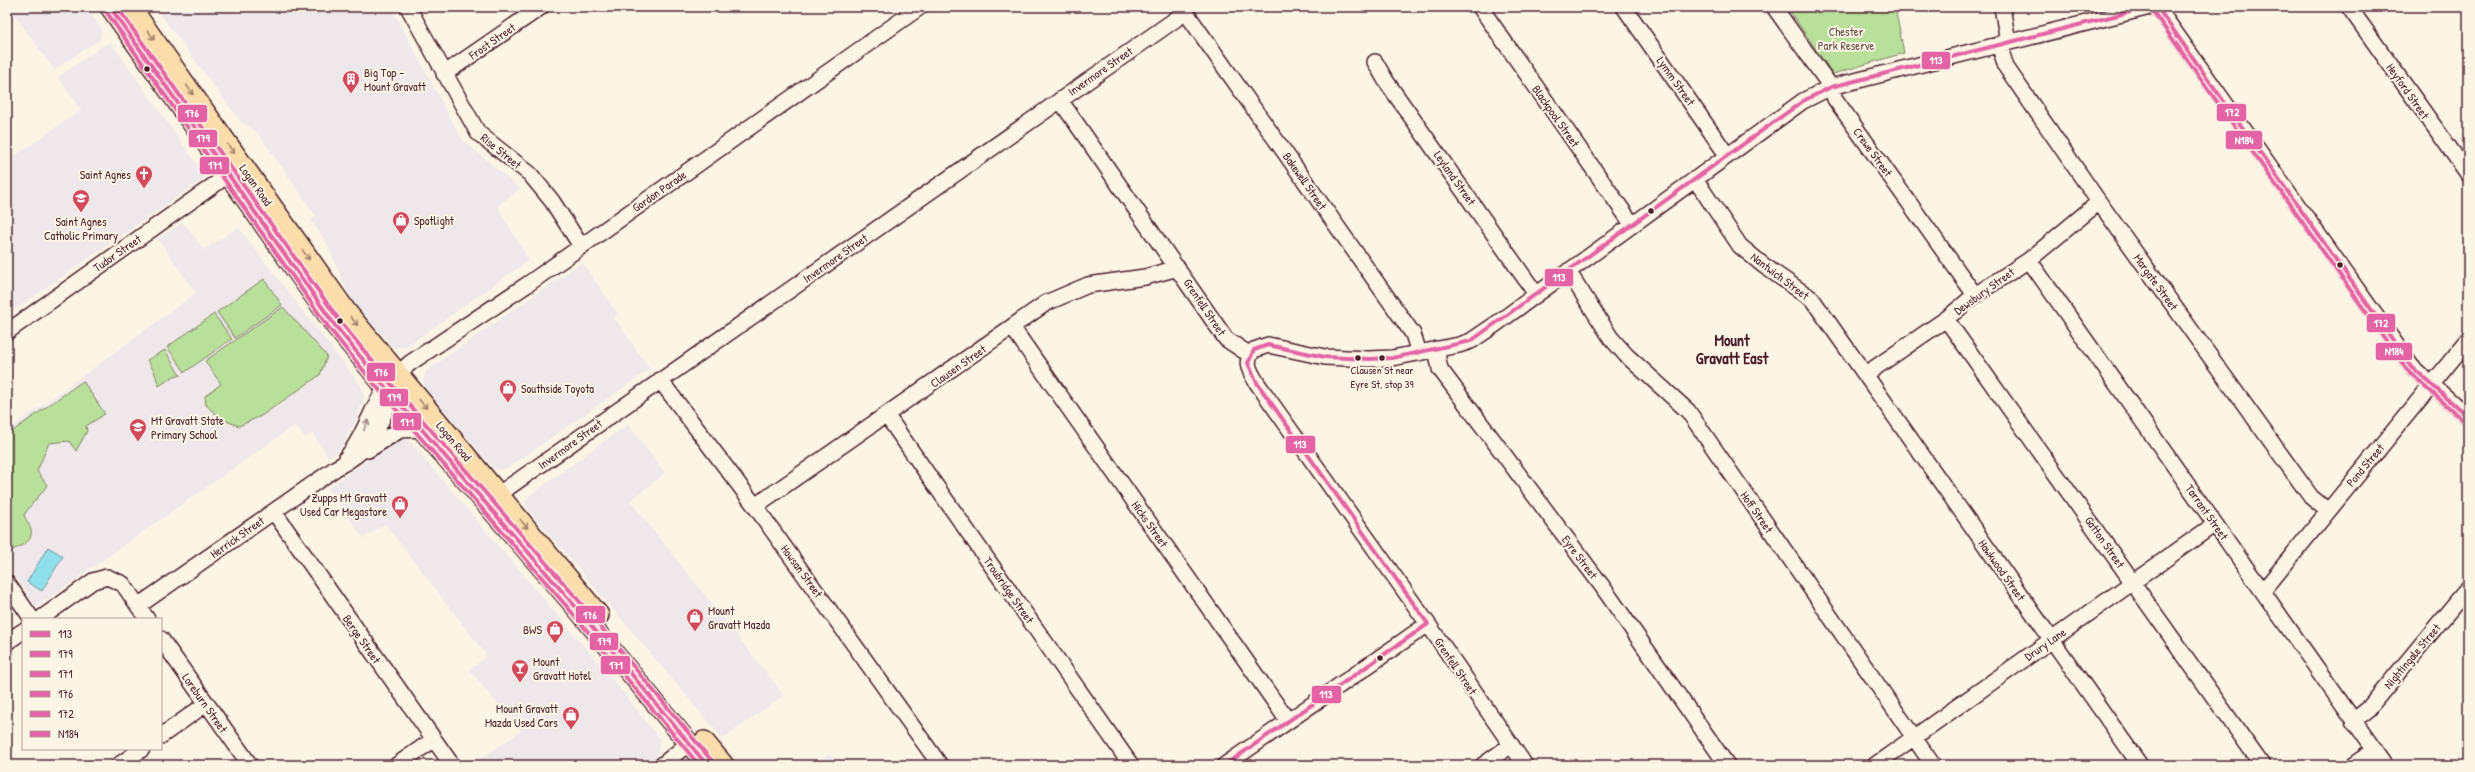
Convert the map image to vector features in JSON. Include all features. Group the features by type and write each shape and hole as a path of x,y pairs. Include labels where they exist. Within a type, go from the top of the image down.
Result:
{"main road":[{"name":"Logan Road","path":"110,7 322,309 492,499 724,765"},
{"name":"Logan Road","path":"131,7 330,289 421,429 492,499 574,605 708,765"}],"street":[{"name":"Rise Street","path":"408,7 478,133 530,174 552,201 581,246"},
{"name":"Frost Street","path":"444,74 541,7"},
{"name":"Gordon Parade","path":"392,386 410,363 581,246 920,7"},
{"name":"Blackpool Street","path":"1480,7 1632,224"},
{"name":"Lymm Street","path":"1624,7 1727,156"},
{"name":"Crewe Street","path":"1774,7 1831,86 1835,99 1975,295"},
{"name":"Margate Street","path":"2002,7 2003,43 2006,67 2099,202 2311,497 2328,511"},
{"path":"1250,354 1260,346 1268,345 1307,354 1346,358 1392,358 1436,350 1471,341 1802,101 1831,86 2150,7"},
{"path":"2156,7 2412,367 2431,386 2468,417"},
{"name":"Heyford Street","path":"2349,7 2468,174"},
{"name":"Invermore Street","path":"492,499 1060,100 1184,9"},
{"name":"Bakewell Street","path":"1184,9 1413,334 1419,353"},
{"name":"Leyland Street","path":"1376,62 1391,87 1536,294"},
{"name":"Grenfell Street","path":"1060,100 1226,339 1250,354 1248,368 1257,383 1428,624 1525,765"},
{"name":"Tudor Street","path":"7,332 228,175"},
{"name":"Nantwich Street","path":"1695,179 1740,246 1763,265 1812,299 1866,374"},
{"name":"Dewsbury Street","path":"1866,374 1946,319 1975,295 2029,260 2099,202"},
{"name":"Tarrant Street","path":"2029,260 2385,765"},
{"name":"Clausen Street","path":"755,506 887,416 1046,304 1088,285 1145,277 1178,268"},
{"name":"Hoff Street","path":"1568,271 1611,338 1626,355 1688,411 1933,765"},
{"name":"Gatton Street","path":"1946,319 2262,765"},
{"name":"Hicks Street","path":"1012,327 1288,721"},
{"name":"Pond Street","path":"2263,591 2468,340"},
{"name":"Eyre Street","path":"1436,350 1440,369 1602,586 1727,765"},
{"name":"Hawkwood Street","path":"1866,374 2140,765"},
{"name":"Howsan Street","path":"660,380 755,506 940,765"},
{"name":"Herrick Street","path":"138,606 336,468 357,456 372,441 392,386"},
{"name":"Herrick Street","path":"336,468 358,442 374,406 392,386"},
{"name":"Troubridge Street","path":"887,416 1131,765"},
{"path":"357,456 395,432 421,429"},
{"name":"Berge Street","path":"274,512 452,765"},
{"name":"Drury Lane","path":"1875,765 2215,524"},
{"path":"41,618 93,581 110,577 123,584 146,618"},
{"path":"7,583 31,618"},
{"name":"Nightingale Street","path":"2353,721 2368,709 2468,588"},
{"path":"1225,765 1428,624"},
{"path":"7,642 22,632"},
{"name":"Loreburn Street","path":"162,640 250,765"},
{"path":"162,735 206,704"},
{"path":"397,765 433,740"},
{"path":"662,765 689,743"},
{"path":"1482,765 1511,745"},
{"path":"120,765 141,750"},
{"path":"2353,765 2374,750"}],"shaded area":[{"path":"9,7 86,7 102,29 100,39 54,70"},
{"path":"155,7 391,7 461,138 520,189 497,206 529,260 406,347 394,348 351,300 326,242 311,220 316,216 257,132 241,122"},
{"name":"Saint Agnes Catholic Primary","path":"110,41 206,177 7,315 7,161 81,110 58,77"},
{"name":"Mt Gravatt State Primary School","path":"183,222 204,250 238,227 362,387 364,398 355,423 342,447 329,458 312,433 305,438 295,425 36,607 7,563 7,431 196,293 158,239"},
{"path":"582,262 618,314 614,317 650,369 508,468 499,470 493,468 425,388 423,382 426,371"},
{"path":"628,424 665,473 630,501 784,695 723,739 527,508 525,502 529,496"},
{"path":"397,439 403,439 411,443 617,685 660,739 657,761 652,765 472,765 521,731 469,670 487,656 385,524 363,538 328,488"},
{"path":"830,754 838,765 813,765"}],"green space":[{"name":"Chester Park Reserve","path":"1787,7 1895,7 1904,53 1833,74"},
{"path":"264,279 282,305 235,338 217,312"},
{"path":"283,307 327,356 320,375 261,416 239,426 221,419 206,405 205,396 221,384 205,361"},
{"path":"214,314 232,339 185,372 167,347"},
{"path":"165,350 181,375 174,376 159,386 154,371 147,360"},
{"path":"83,381 105,414 86,426 87,431 76,451 69,441 49,443 37,471 47,485 24,515 31,530 30,539 7,553 7,435"}],"water":[{"path":"48,547 63,556 42,591 27,582"}],"transit line":[{"name":"179","path":"110,7 334,324 386,388 574,605 707,765"},
{"name":"176","path":"117,7 339,320 391,384 579,601 712,761"},
{"name":"113","path":"1428,624 1257,383 1248,363 1254,350 1268,345 1325,357 1369,359 1392,358 1471,341 1803,101 1831,87 2150,7"},
{"name":"172","path":"2157,7 2412,367 2468,417"},
{"name":"171","path":"105,10 329,328 381,392 569,609 699,765"},
{"name":"N184","path":"2152,10 2407,370 2464,421"},
{"name":"113","path":"1225,765 1428,624"}],"place":[{"name":"Big Top - Mount Gravatt","path":"351,94"},
{"name":"Saint Agnes","path":"144,189"},
{"name":"Saint Agnes Catholic Primary","path":"81,213"},
{"name":"Spotlight","path":"401,235"},
{"name":"Clausen St near Eyre St, stop 39","path":"1382,358"},
{"name":"Southside Toyota","path":"508,403"},
{"name":"Mt Gravatt State Primary School","path":"138,442"},
{"name":"Zupps Mt Gravatt Used Car Megastore","path":"400,519"},
{"name":"Mount Gravatt Mazda","path":"695,632"},
{"name":"BWS","path":"555,644"},
{"name":"Mount Gravatt Hotel","path":"520,683"},
{"name":"Mount Gravatt Mazda Used Cars","path":"571,730"}],"district":[{"name":"Mount Gravatt East","path":"1732,349"}]}
